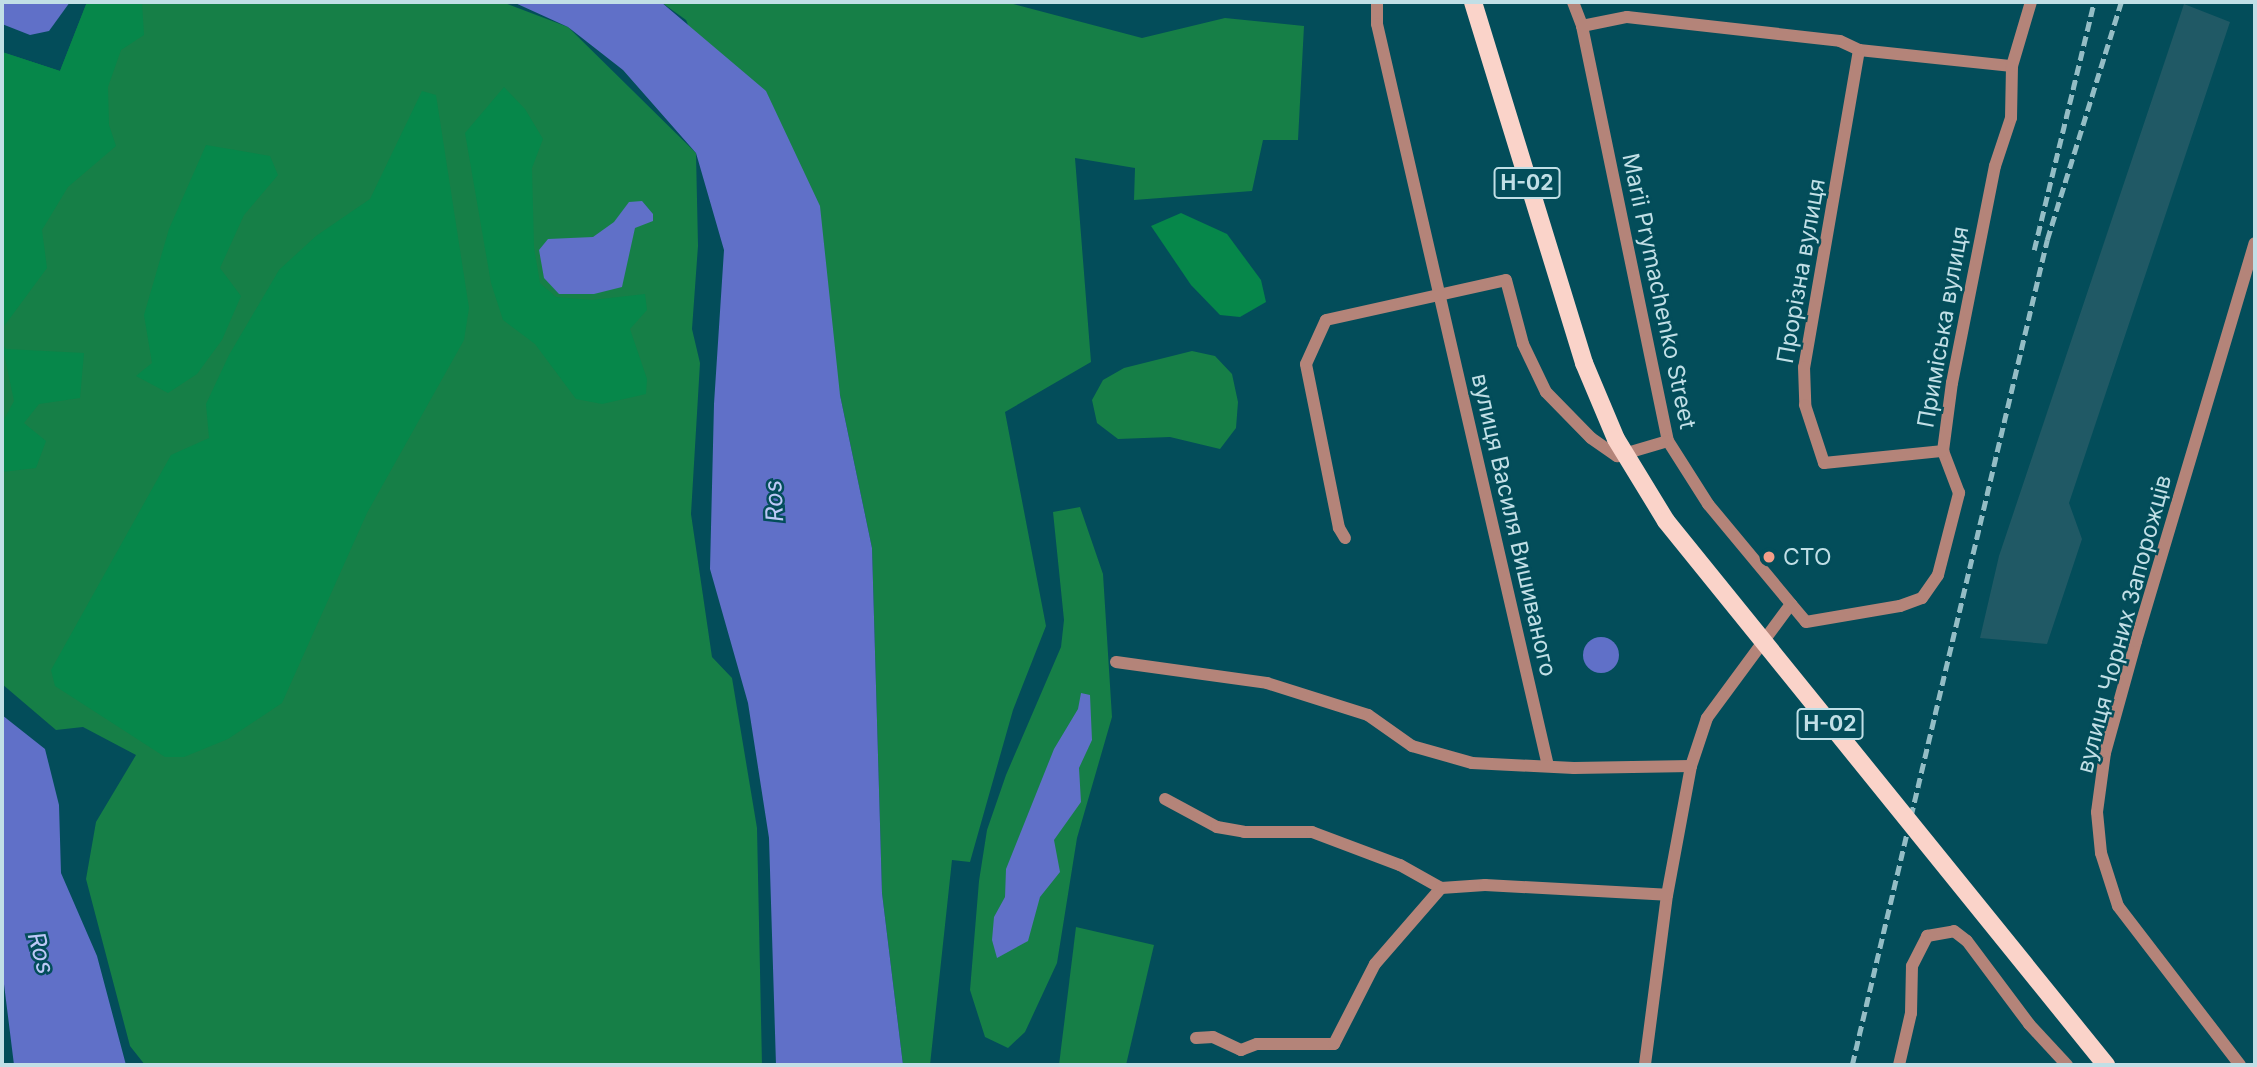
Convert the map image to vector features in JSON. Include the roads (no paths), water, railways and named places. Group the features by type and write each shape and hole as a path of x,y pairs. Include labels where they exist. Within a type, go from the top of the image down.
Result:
{"main road":[{"name":"Н-02","path":"1473,2 1584,363 1616,439 1667,521 2106,1065"}],"street":[{"name":"вулиця Василя Вишиваного","path":"1377,2 1377,24 1548,766"},
{"name":"Marii Prymachenko Street","path":"1573,2 1582,26 1668,441 1708,504 1791,604"},
{"name":"Приміська вулиця","path":"1791,604 1806,622 1900,606 1922,598 1948,550 1959,493 1943,451 1952,383 1995,166 2011,118 2012,66 2031,2"},
{"path":"1582,26 1627,17 1840,41 1859,50 2012,66"},
{"name":"Прорізна вулиця","path":"1859,50 1804,367 1805,405 1824,463 1943,451"},
{"name":"вулиця Чорних Запорожців","path":"2240,1065 2118,906 2102,853 2097,812 2105,753 2136,641 2255,243"},
{"path":"1345,538 1339,528 1306,364 1325,320 1506,280 1523,344 1546,392 1591,438 1617,456 1668,441"},
{"path":"1645,1065 1667,895 1691,766 1707,718 1791,604"},
{"path":"1116,662 1267,683 1368,715 1412,746 1472,763 1691,766"},
{"path":"1165,799 1217,827 1244,832 1312,832 1400,865 1441,888 1485,885 1667,895"},
{"path":"1196,1038 1213,1037 1241,1050 1257,1044 1334,1044 1376,964 1441,888"},
{"path":"1899,1065 1911,1013 1912,966 1927,936 1954,931 1967,941 2029,1024 2067,1065"}],"water":[{"path":"2,2 70,2 49,31 30,35 2,24"},
{"name":"Ros","path":"513,2 661,2 766,91 820,206 840,395 872,548 882,893 903,1065 776,1065 769,838 748,703 710,569 714,404 724,250 696,153 623,70 568,27"},
{"path":"642,201 653,214 653,221 635,228 622,287 594,294 559,294 544,278 539,250 548,239 593,237 614,222 629,202"},
{"path":"1601,637 1614,642 1619,655 1614,668 1601,673 1588,668 1583,655 1588,642"},
{"path":"1081,693 1090,695 1092,740 1079,768 1081,802 1054,840 1060,872 1040,897 1028,941 997,958 992,940 994,917 1005,897 1006,869 1054,749 1078,709"},
{"name":"Ros","path":"2,715 45,749 59,805 61,873 97,956 126,1065 14,1065 2,968"}],"railway":[{"path":"2034,250 2094,2"},
{"path":"1852,1065 2047,240 2121,2"}],"place":[{"name":"СТО","path":"1769,557"}]}
